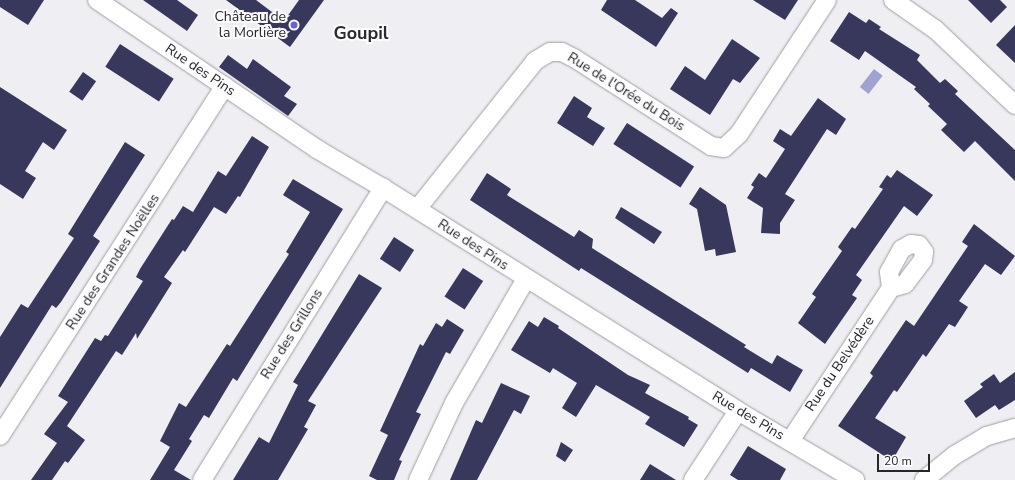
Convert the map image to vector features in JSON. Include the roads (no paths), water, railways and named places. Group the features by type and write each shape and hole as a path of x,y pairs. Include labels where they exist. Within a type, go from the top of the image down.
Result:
{"street":[{"name":"Rue des Pins","path":"97,0 317,149 417,209 738,411 855,480"},
{"name":"Rue de l'Orée du Bois","path":"417,209 535,61 550,52 562,52 574,58 711,146 724,148 739,134 827,0"},
{"path":"893,0 936,30 1015,105"},
{"name":"Rue des Grandes Noëlles","path":"0,436 225,86"},
{"name":"Rue des Grillons","path":"202,480 382,188"},
{"path":"418,480 454,403 526,279"},
{"name":"Rue du Belvédère","path":"790,441 891,288"},
{"path":"693,480 738,411"},
{"path":"924,480 955,455 987,436 1015,428"}],"water":[{"path":"874,69 883,76 869,94 860,87"}],"place":[{"name":"Château de la Morlière","path":"294,25"}],"district":[{"name":"Goupil","path":"361,33"}]}
